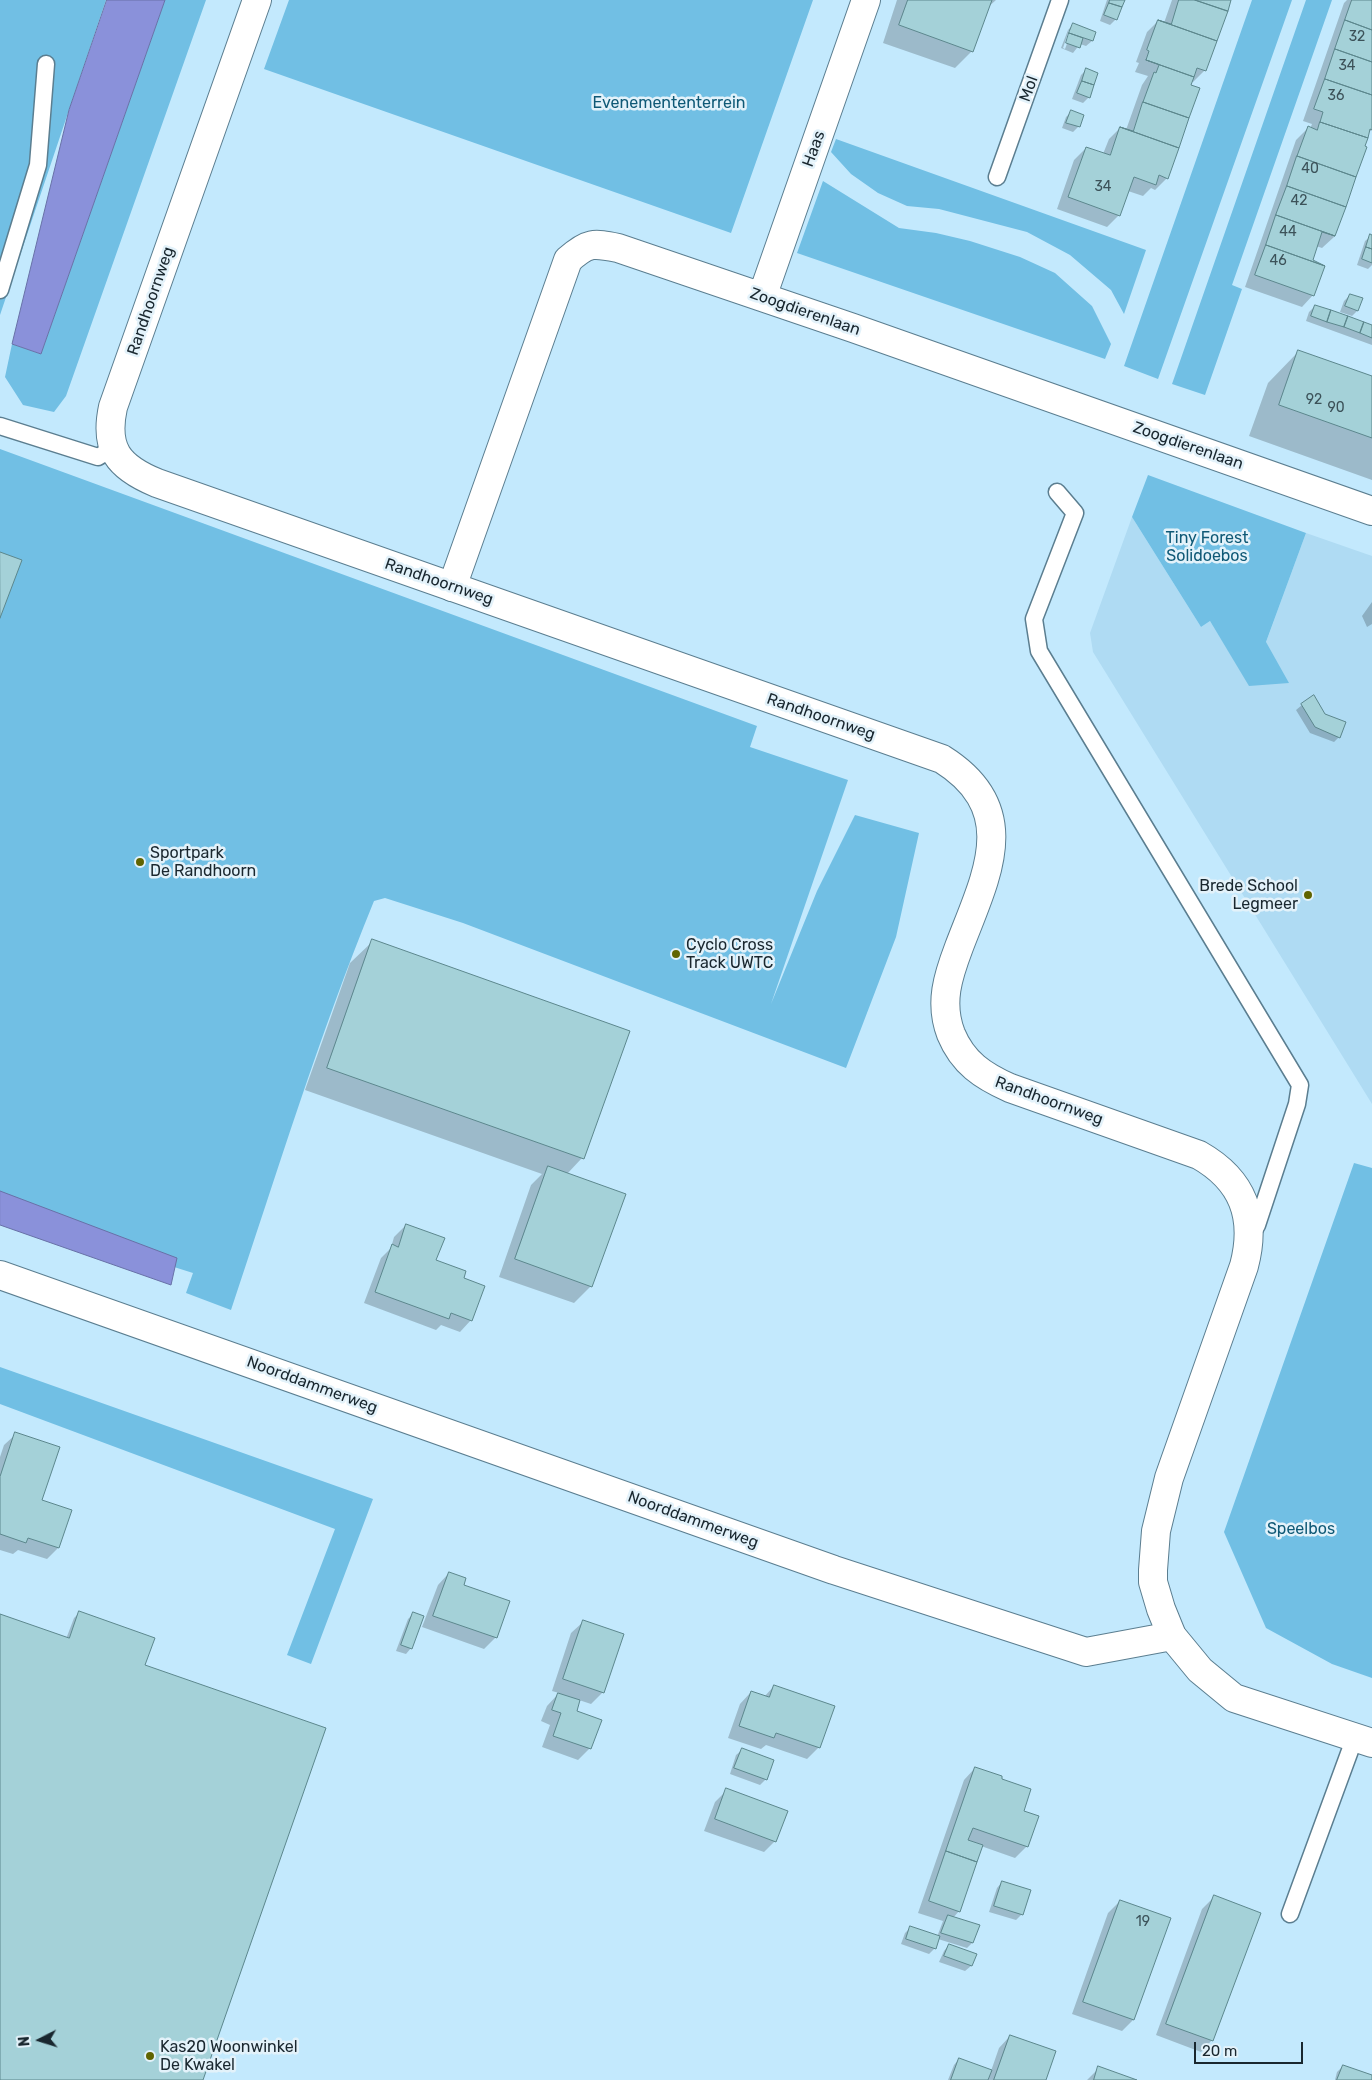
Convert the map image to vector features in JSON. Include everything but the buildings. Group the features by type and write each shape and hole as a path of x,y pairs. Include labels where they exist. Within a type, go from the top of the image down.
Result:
{"street":[{"name":"Randhoornweg","path":"257,0 113,407 110,425 113,448 132,472 156,483 942,759 958,769 969,780 986,805 989,813 992,839 986,871 950,973 945,993 944,1006 948,1025 956,1045 965,1058 988,1078 1010,1088 1179,1147 1216,1165 1228,1177 1245,1206 1250,1238 1244,1266 1168,1478 1160,1509 1153,1558 1153,1582 1160,1609 1172,1636"},
{"name":"Haas","path":"762,297 866,0"},
{"name":"Zoogdierenlaan","path":"452,587 568,260 583,247 600,244 618,248 762,297 1372,511"},
{"name":"Noorddammerweg","path":"0,1275 834,1570 1086,1652 1172,1636"},
{"path":"1172,1636 1200,1670 1234,1698 1363,1740"}],"lane":[{"name":"Mol","path":"997,177 1060,0"},
{"path":"0,290 38,165 46,64"},
{"path":"0,426 98,457 113,448"},
{"path":"1057,492 1075,513 1034,620 1039,651 1300,1085 1291,1123 1257,1225 1250,1238"},
{"path":"1290,1914 1363,1740"}],"shaded area":[{"path":"107,0 165,0 41,354 12,344 69,110"},
{"name":"Brede School Legmeer","path":"1132,517 1201,627 1210,621 1250,686 1306,533 1372,556 1372,1104 1093,652 1090,633"},
{"path":"0,1191 177,1258 171,1285 0,1225"}],"green space":[{"path":"0,0 106,0 0,315"},
{"path":"165,0 206,0 66,396 54,412 23,405 5,377 12,344 41,354"},
{"name":"Evenemententerrein","path":"289,0 813,0 731,233 264,69"},
{"path":"1252,0 1292,0 1158,379 1124,366"},
{"path":"1306,0 1332,0 1232,285 1242,289 1205,395 1172,384"},
{"path":"836,139 1146,250 1124,314 1111,290 1070,255 1027,232 939,209 907,206 878,193 851,174 831,152"},
{"path":"823,181 899,228 936,233 970,241 1020,257 1055,273 1092,306 1111,344 1105,359 797,253"},
{"name":"Sportpark De Randhoorn","path":"0,449 757,726 750,747 848,780 771,1004 817,891 855,815 919,833 896,937 846,1068 463,923 385,898 374,901 354,951 299,1104 231,1310 186,1293 193,1273 0,1207"},
{"name":"Tiny Forest Solidoebos","path":"1148,475 1306,533 1266,642 1289,683 1249,686 1210,621 1201,627 1132,517"},
{"name":"Speelbos","path":"1354,1163 1372,1168 1372,1678 1332,1664 1266,1628 1224,1532"},
{"path":"0,1367 373,1499 311,1664 287,1655 335,1529 0,1404"}],"place":[{"name":"Sportpark De Randhoorn","path":"140,862"},
{"name":"Brede School Legmeer","path":"1308,895"},
{"name":"Cyclo Cross Track UWTC","path":"676,954"},
{"name":"Kas20 Woonwinkel De Kwakel","path":"150,2056"}]}
